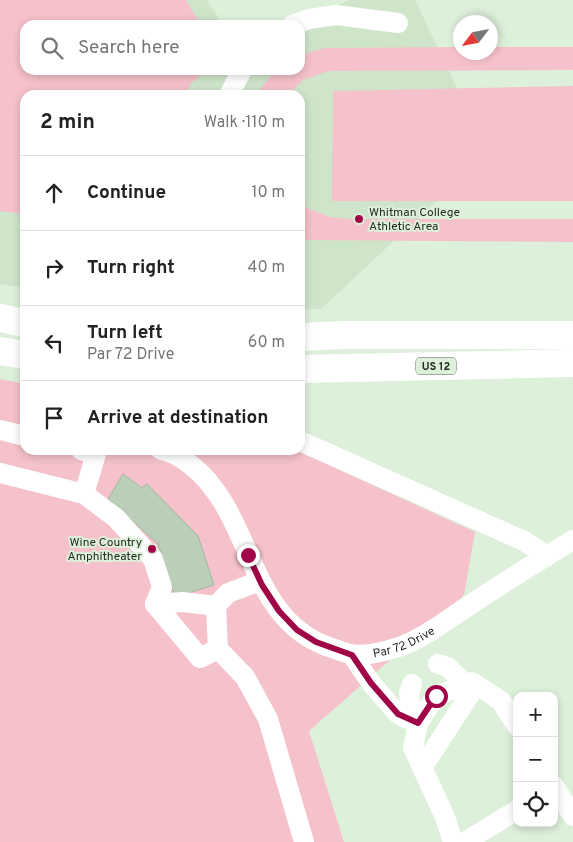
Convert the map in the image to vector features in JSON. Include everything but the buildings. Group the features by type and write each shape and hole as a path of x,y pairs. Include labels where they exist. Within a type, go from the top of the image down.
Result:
{"highway":[{"path":"0,318 20,322"},
{"path":"305,337 343,335 573,335"},
{"path":"0,351 20,354"},
{"name":"US 12","path":"305,369 568,364"}],"street":[{"path":"305,20 336,15 398,22"},
{"path":"232,90 239,75"},
{"path":"0,430 20,435"},
{"path":"305,443 524,541 546,556"},
{"path":"84,494 93,455"},
{"name":"Par 72 Drive","path":"173,455 183,459 201,473 219,494 234,522 260,581 279,611 297,630 316,642 352,655 380,652 401,646 426,633 573,540"},
{"path":"0,473 84,494 116,518 153,560 162,587 155,604"},
{"path":"260,581 228,593 216,606 218,649 246,677 268,719 304,842"},
{"path":"155,604 183,602 204,603 216,606"},
{"path":"155,604 200,658 218,649"},
{"path":"352,655 371,683 398,714 415,722"},
{"path":"438,664 448,667 471,685 501,701 513,720"},
{"path":"412,684 410,693 415,722 413,748 445,817 453,842"},
{"path":"415,722 436,696 471,685"},
{"path":"422,768 471,685"},
{"path":"558,792 573,816"},
{"path":"465,842 513,812"}],"shaded area":[{"name":"Whitman College Athletic Area","path":"0,0 207,0 220,20 20,20 20,75 305,75 305,20 303,20 349,0 415,0 488,153 321,309 305,309 305,90 20,90 20,287 0,284"},
{"path":"0,0 186,0 198,20 20,20 20,75 201,75 191,83 188,90 20,90 20,213 0,211"},
{"path":"453,47 453,60 498,60 498,47 573,47 573,70 329,71 303,80 293,90 260,90 271,75 305,75 305,54 325,48"},
{"path":"573,86 573,201 332,201 333,91"},
{"path":"305,207 330,217 349,219 573,219 573,242 305,240"},
{"path":"0,379 20,383 20,455 305,454 475,532 464,595 309,731 344,842 0,842"}],"place":[{"name":"Whitman College Athletic Area","path":"359,219"},
{"name":"Wine Country Amphitheater","path":"152,549"}],"route":[{"path":"248,555 262,585 279,611 297,630 316,642 352,655 371,683 398,714 418,723 436,696"}]}
